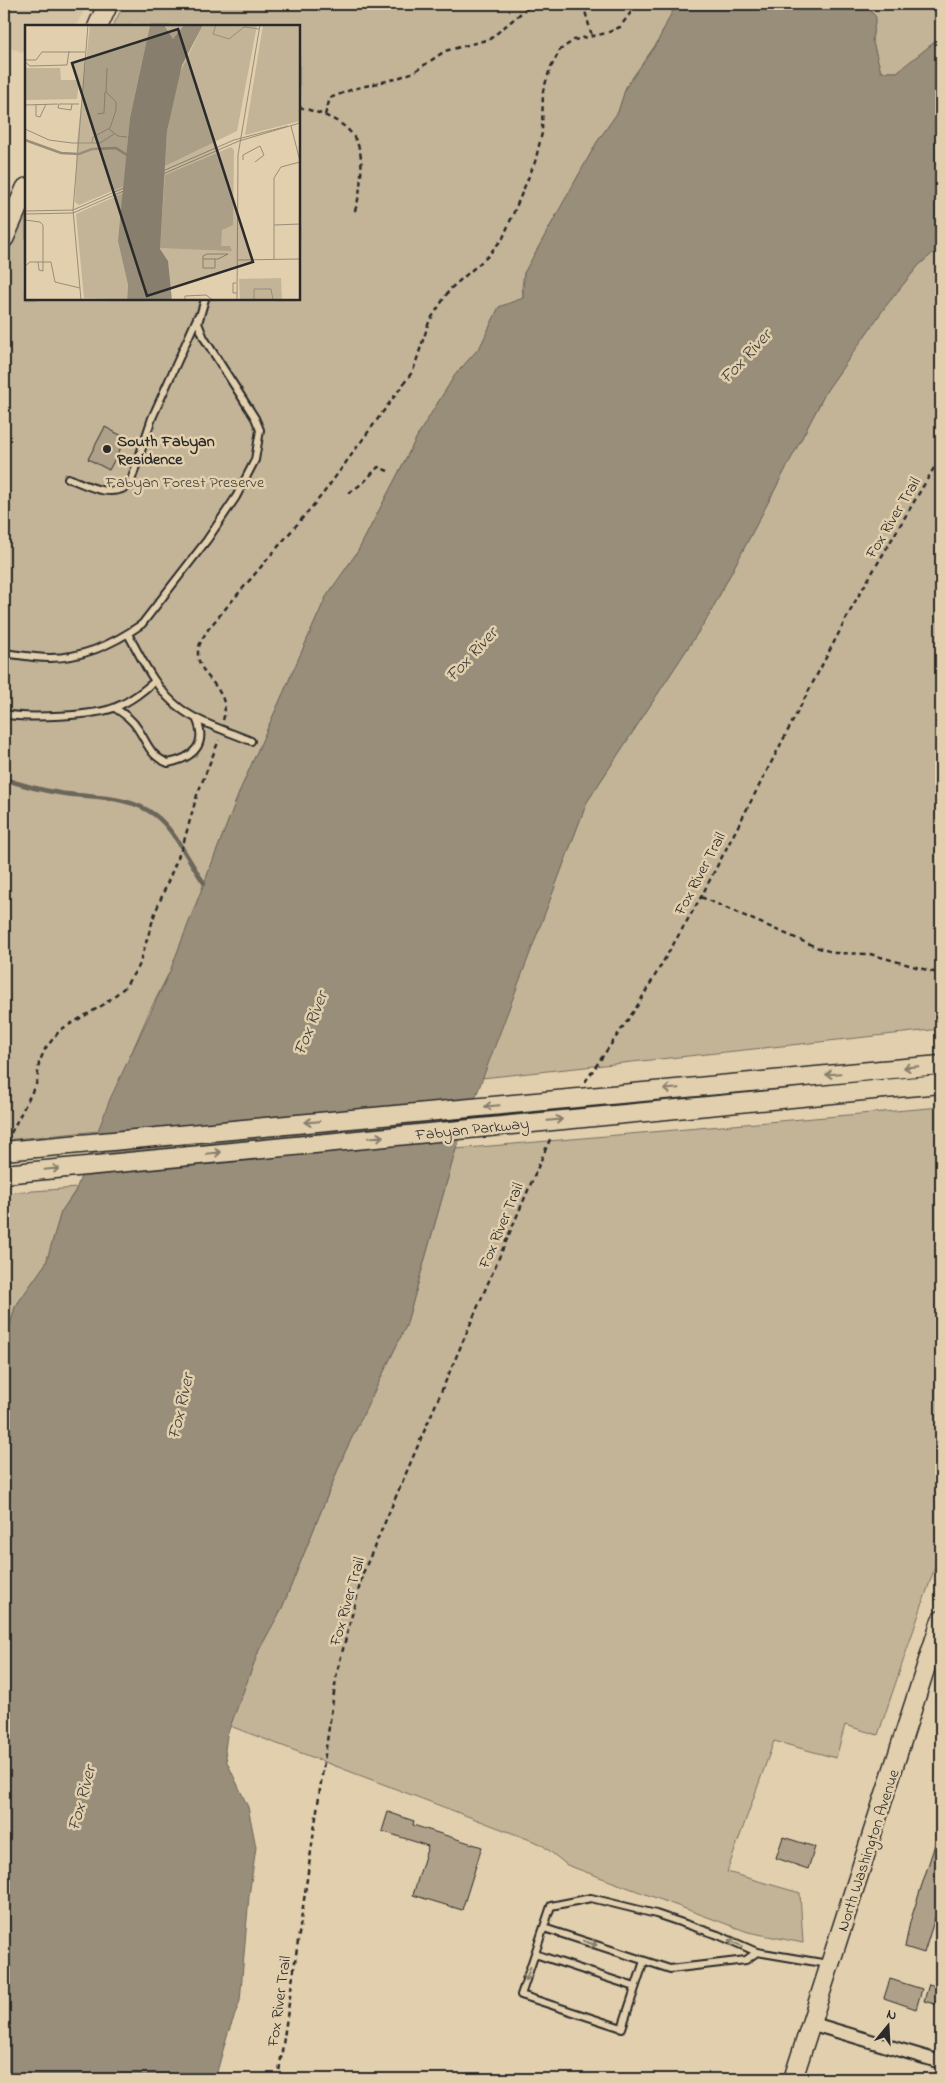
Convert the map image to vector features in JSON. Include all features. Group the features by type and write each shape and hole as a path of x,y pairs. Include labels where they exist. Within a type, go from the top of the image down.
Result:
{"main road":[{"path":"98,25 108,4"},
{"path":"4,238 25,190"},
{"name":"Fabyan Parkway","path":"6,1145 941,1064"},
{"name":"Fabyan Parkway","path":"4,1174 941,1084"},
{"name":"North Washington Avenue","path":"793,2079 941,1620"}],"street":[{"path":"810,2022 941,2062"}],"lane":[{"path":"68,478 105,491 116,491 130,484 152,418 205,300"},
{"path":"4,653 49,658 74,656 91,652 128,634 142,624 207,540 236,497 255,460 260,430 256,418 204,338 198,323 200,311"},
{"path":"128,634 155,681 181,709 196,718 251,740"},
{"path":"4,714 18,717 59,716 115,708 141,693 155,681"},
{"path":"115,708 134,723 152,754 168,763 188,756 197,748 201,729 196,718"},
{"path":"644,1961 622,2028 521,1995 551,1906 591,1898 656,1914 718,1935 757,1952 829,1964"},
{"path":"544,1928 670,1969 746,1960 757,1952"},
{"path":"535,1954 635,1988"}],"path":[{"path":"325,115 330,98 353,89 395,79 414,72 445,51 490,39 526,9 544,4"},
{"path":"582,4 592,36"},
{"path":"6,1145 37,1082 39,1063 45,1049 60,1030 103,1005 124,988 140,966 155,913 183,845 197,795 218,746 226,712 222,694 202,666 198,654 201,640 213,622 322,495 412,371 430,322 450,289 487,257 503,238 535,162 542,133 543,91 550,69 560,50 574,40 607,33 620,27 637,4"},
{"path":"300,107 325,115 348,130 359,144 362,157 358,202 354,213"},
{"name":"Fox River Trail","path":"582,1086 636,1008 701,897 856,600 941,456"},
{"path":"349,493 364,482 378,466 388,471"},
{"path":"701,897 816,947 835,953 870,954 941,974"},
{"name":"Fox River Trail","path":"278,2079 337,1672 363,1573 555,1128"}],"shaded area":[{"path":"4,4 87,4 76,25 25,25 25,53 4,46"}],"green space":[{"name":"Fabyan Forest Preserve","path":"124,4 676,4 657,43 626,87 618,112 597,142 524,273 523,298 499,307 480,347 455,375 419,433 358,551 326,597 241,788 170,971 149,1012 98,1131 4,1140 4,256 25,211 25,300 300,300 300,25 114,25"},
{"path":"864,4 941,4 941,37 897,72 881,72 872,39 876,17"},
{"path":"941,246 941,1029 482,1078 587,802 708,617 827,390 885,307 919,265"},
{"path":"941,1107 941,1549 878,1735 845,1725 836,1758 774,1741 727,1872 800,1893 803,1943 748,1932 567,1865 541,1844 230,1726 259,1650 282,1608 345,1452 406,1326 456,1149"},
{"path":"77,1188 61,1212 46,1263 15,1307 4,1349 4,1193"}],"water":[{"name":"Fox River","path":"676,4 864,4 876,17 872,39 881,72 897,72 941,37 941,246 919,265 885,307 827,390 708,617 587,802 456,1149 406,1326 345,1452 282,1608 259,1650 227,1735 225,1750 227,1762 248,1807 256,1847 249,1896 240,2001 227,2036 215,2079 4,2079 4,1349 15,1307 46,1263 61,1212 75,1192 110,1099 170,971 241,788 326,597 358,551 419,433 455,375 480,347 499,307 523,298 524,273 597,142 618,112 626,87 657,43"}],"building":[{"name":"South Fabyan Residence","path":"105,427 126,438 109,470 88,459"},
{"path":"388,1812 414,1821 413,1825 482,1847 462,1910 413,1895 428,1846 382,1831"},
{"path":"939,1832 941,1832 941,1898 924,1953 905,1947 910,1922"},
{"path":"783,1837 815,1847 808,1869 776,1858"},
{"path":"890,1979 922,1989 916,2009 884,1998"},
{"path":"929,1984 941,1988 941,2006 924,2001"}],"waterway":[{"path":"4,779 52,792 109,798 145,809 155,815 169,829 204,883"}],"place":[{"name":"South Fabyan Residence","path":"107,449"}]}
